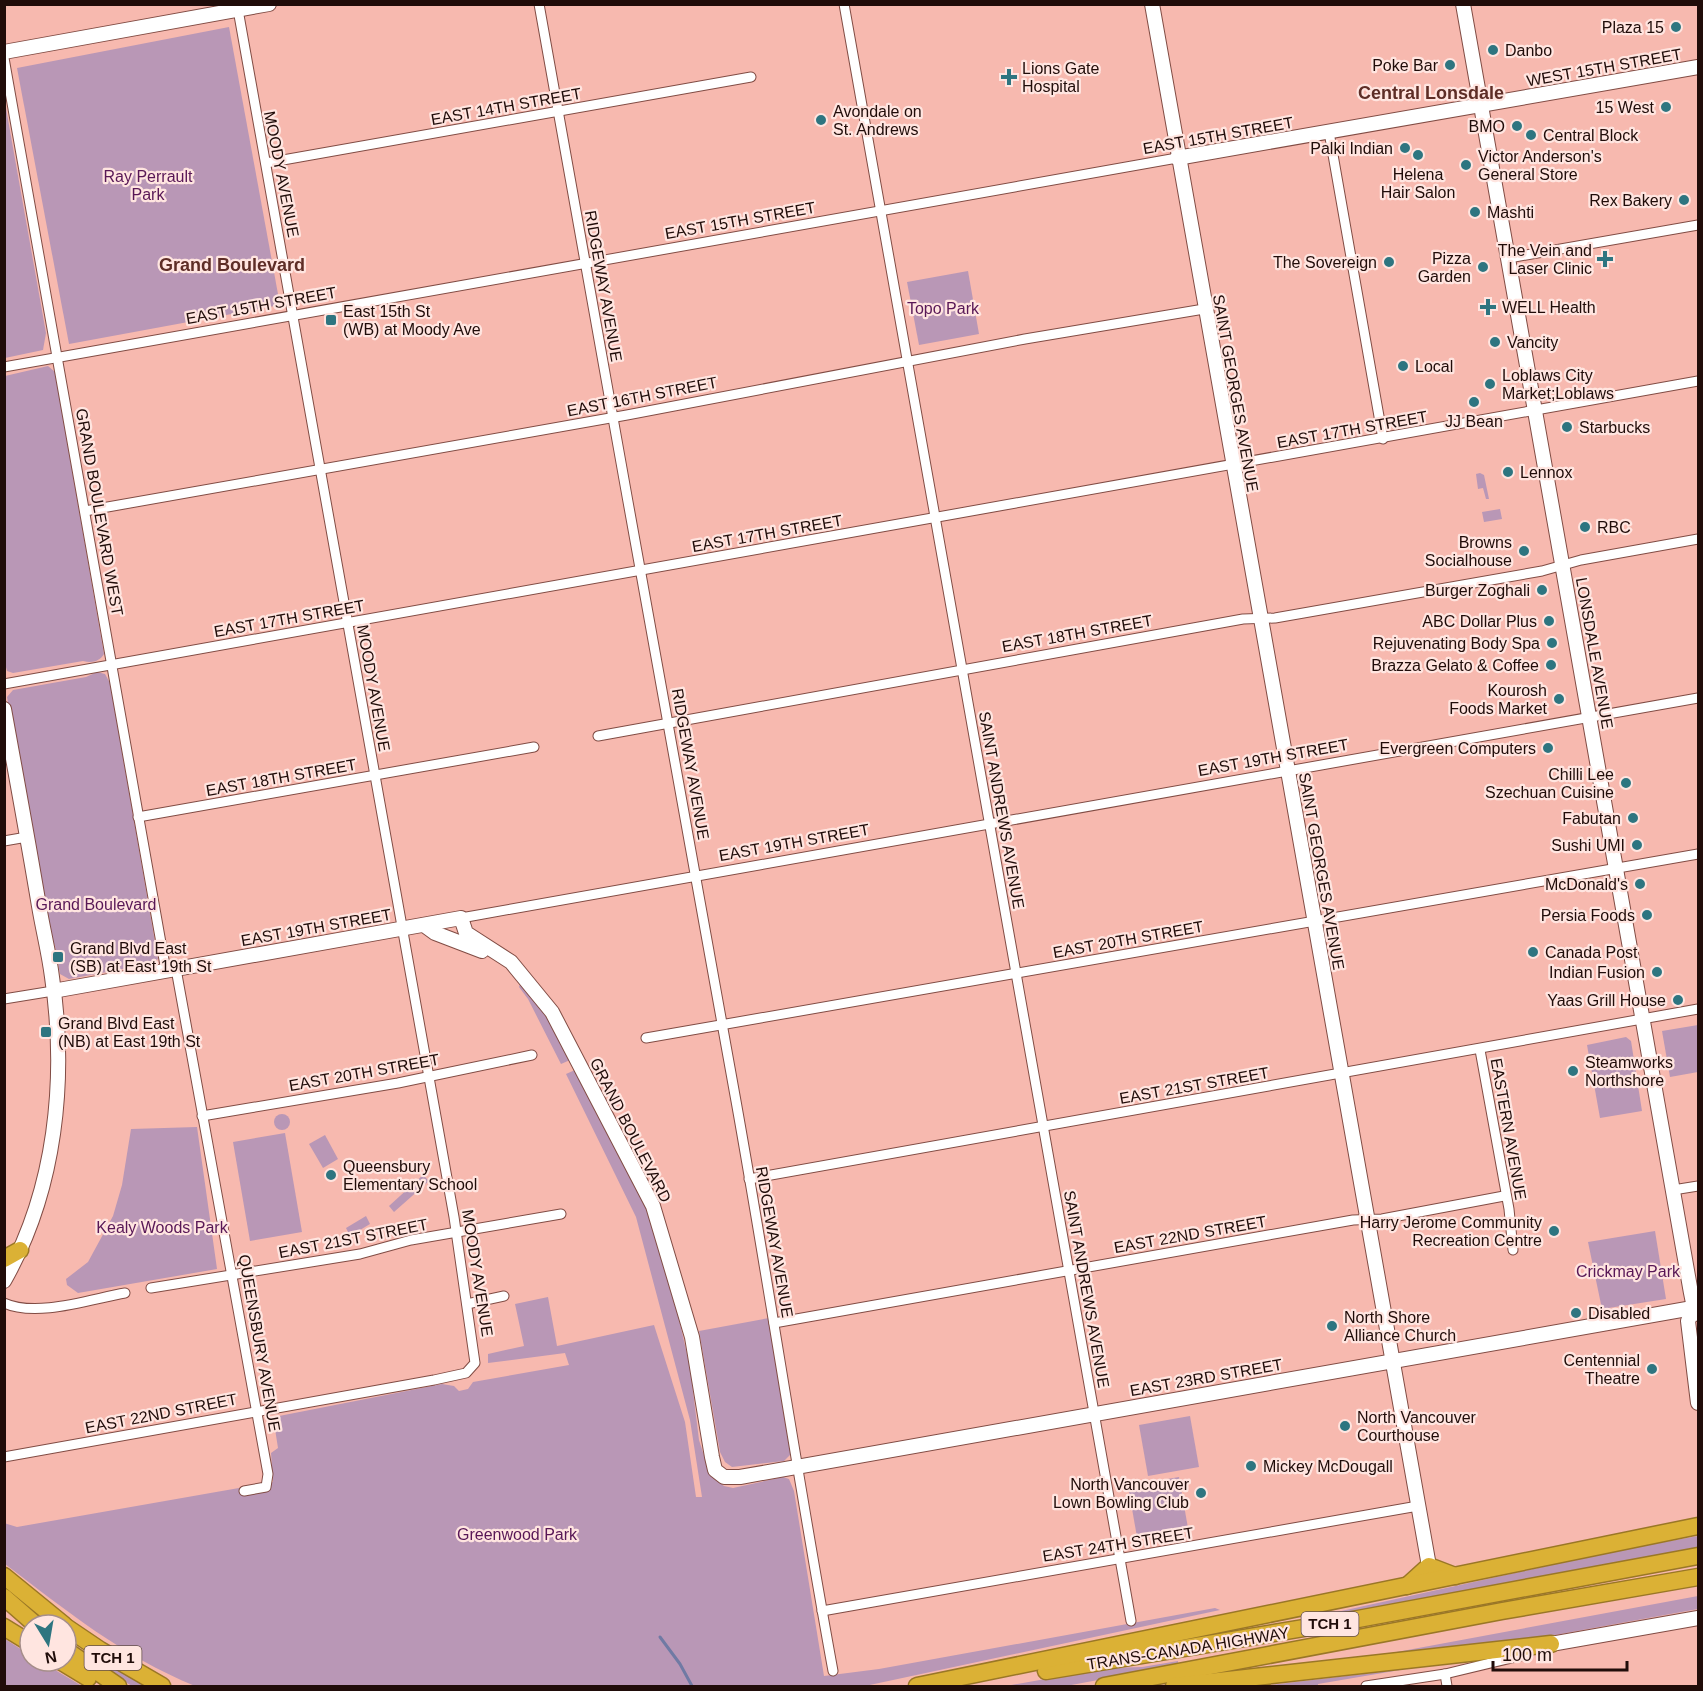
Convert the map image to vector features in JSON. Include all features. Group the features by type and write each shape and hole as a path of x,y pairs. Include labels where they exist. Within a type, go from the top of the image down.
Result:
{"highway":[{"path":"4,1259 20,1250"},
{"path":"1670,1531 1698,1513"},
{"path":"917,1686 1698,1526"},
{"name":"TRANS-CANADA HIGHWAY","path":"961,1686 1358,1619 1698,1556"},
{"path":"1406,1586 1429,1566 1455,1576"},
{"name":"TCH 1","path":"4,1576 49,1613"},
{"name":"TRANS-CANADA HIGHWAY","path":"1104,1686 1502,1611 1698,1577"},
{"path":"4,1597 22,1613"},
{"path":"4,1627 18,1635"},
{"name":"TCH 1","path":"78,1635 162,1686"},
{"path":"1174,1686 1551,1644"},
{"name":"TCH 1","path":"78,1658 118,1686"},
{"path":"78,1671 103,1686"}],"street":[{"path":"4,52 238,7 269,4"},
{"name":"RIDGEWAY AVENUE","path":"539,4 696,877 833,1671"},
{"name":"SAINT ANDREWS AVENUE","path":"844,4 1131,1621"},
{"name":"LONSDALE AVENUE","path":"1462,4 1673,1190 1697,1310 1688,1322 1698,1403"},
{"name":"SAINT GEORGES AVENUE","path":"1156,5 1178,158 1204,309 1429,1566"},
{"name":"MOODY AVENUE","path":"238,7 373,776 456,1232 475,1353 475,1363 466,1373"},
{"name":"GRAND BOULEVARD WEST","path":"4,58 86,511 138,817 171,970"},
{"name":"WEST 15TH STREET","path":"1480,105 1698,67"},
{"name":"EAST 14TH STREET","path":"266,163 752,77"},
{"name":"EAST 15TH STREET","path":"4,367 1480,105"},
{"path":"1329,132 1383,439"},
{"path":"1509,258 1698,225"},
{"name":"EAST 16TH STREET","path":"86,511 613,417 906,361 1204,309"},
{"name":"EAST 17TH STREET","path":"4,684 1698,381"},
{"name":"EAST 18TH STREET","path":"598,736 1232,621 1260,619 1500,578 1698,539"},
{"name":"EAST 19TH STREET","path":"4,999 1698,698"},
{"path":"4,709 53,991 58,1072 55,1123 44,1183 20,1250 4,1281"},
{"name":"EAST 18TH STREET","path":"138,817 534,747"},
{"path":"4,841 27,837"},
{"name":"EAST 20TH STREET","path":"646,1038 1698,854"},
{"name":"GRAND BOULEVARD","path":"461,918 466,933 506,958 552,1012 652,1206 693,1337 712,1457 716,1470 724,1477"},
{"name":"GRAND BOULEVARD","path":"424,925 435,933 477,948 526,981"},
{"name":"QUEENSBURY AVENUE","path":"171,970 233,1276 268,1484 262,1488 244,1491"},
{"name":"EAST 21ST STREET","path":"749,1179 1480,1050 1698,1009"},
{"name":"EASTERN AVENUE","path":"1480,1050 1504,1196 1508,1205 1513,1250"},
{"name":"EAST 20TH STREET","path":"202,1116 429,1076 532,1055"},
{"path":"1673,1190 1698,1186"},
{"name":"EAST 22ND STREET","path":"774,1323 1504,1196"},
{"name":"EAST 21ST STREET","path":"151,1288 360,1254 456,1232 561,1214"},
{"path":"4,1303 17,1308 41,1309 125,1293"},
{"path":"467,1304 504,1296"},
{"name":"EAST 23RD STREET","path":"724,1477 740,1477 1393,1361 1697,1310"},
{"name":"EAST 22ND STREET","path":"4,1457 466,1373"},
{"name":"EAST 24TH STREET","path":"822,1611 1418,1506"},
{"path":"1366,1686 1445,1674 1545,1650 1551,1644 1698,1618"},
{"path":"1651,1626 1672,1629 1698,1628"},
{"path":"1445,1674 1447,1686"}],"green space":[{"name":"Ray Perrault Park","path":"229,27 280,305 69,344 17,68"},
{"path":"4,97 46,333 43,350 5,358"},
{"name":"Topo Park","path":"968,271 979,334 919,345 907,282"},
{"path":"48,366 55,372 104,654 95,661 13,673 7,671 4,659 5,376"},
{"path":"1476,474 1484,475 1489,499 1486,499 1483,488 1478,489"},
{"path":"1500,509 1502,519 1484,522 1482,512"},
{"name":"Grand Boulevard","path":"97,672 105,674 110,683 158,959 150,964 69,979 60,974 55,946 46,925 7,697 13,690 86,677"},
{"path":"520,984 542,1005 570,1060 561,1064 528,999 519,987"},
{"path":"1698,1025 1698,1072 1670,1077 1662,1031"},
{"path":"1626,1037 1631,1041 1642,1111 1600,1118 1587,1045"},
{"name":"Greenwood Park","path":"575,1070 648,1205 690,1367 699,1440 710,1474 724,1486 733,1488 783,1477 789,1479 794,1491 824,1676 879,1669 1215,1608 1220,1610 865,1686 195,1686 119,1647 78,1618 78,1613 70,1613 5,1564 4,1523 17,1527 273,1482 271,1453 278,1448 275,1429 271,1425 274,1417 442,1384 454,1386 459,1391 468,1389 473,1382 569,1365 565,1353 488,1363 488,1354 524,1346 515,1304 548,1297 557,1346 654,1325 685,1422 696,1497 702,1497 690,1420 636,1217 566,1074"},
{"path":"282,1114 290,1122 282,1130 274,1122"},
{"name":"Kealy Woods Park","path":"197,1127 217,1269 78,1293 67,1285 66,1279 88,1262 113,1216 122,1185 131,1129"},
{"path":"285,1133 302,1232 250,1241 233,1142"},
{"path":"325,1135 338,1159 323,1168 309,1144"},
{"path":"423,1175 429,1181 394,1212 389,1206"},
{"path":"366,1216 370,1224 350,1236 346,1228"},
{"name":"Crickmay Park","path":"1655,1231 1666,1299 1602,1309 1588,1242"},
{"path":"769,1318 792,1453 784,1461 732,1467 725,1462 720,1452 699,1331"},
{"path":"1190,1416 1199,1467 1148,1476 1139,1425"},
{"path":"1179,1477 1188,1528 1137,1537 1128,1486"},
{"path":"1698,1536 1698,1549 1282,1624 1620,1550"},
{"path":"1698,1596 1698,1609 1533,1639 1443,1648 1415,1656 1316,1667"},
{"path":"5,1639 18,1647 18,1673 60,1673 82,1686 5,1686"},
{"path":"87,1648 148,1686 132,1686 81,1655"},
{"path":"1178,1661 1178,1665 1066,1686 1006,1686 1107,1668 1142,1667"},
{"path":"1406,1669 1318,1684 1318,1686 1262,1686"}],"waterway":[{"path":"660,1637 680,1664 692,1686"}],"place":[{"name":"Plaza 15","path":"1676,27"},
{"name":"Danbo","path":"1493,50"},
{"name":"Poke Bar","path":"1450,65"},
{"name":"Lions Gate Hospital","path":"1009,77"},
{"name":"15 West","path":"1666,107"},
{"name":"Avondale on St. Andrews","path":"821,120"},
{"name":"BMO","path":"1517,126"},
{"name":"Central Block","path":"1531,135"},
{"name":"Palki Indian","path":"1405,148"},
{"name":"Helena Hair Salon","path":"1418,155"},
{"name":"Victor Anderson's General Store","path":"1466,165"},
{"name":"Rex Bakery","path":"1684,200"},
{"name":"Mashti","path":"1475,212"},
{"name":"The Vein and Laser Clinic","path":"1605,259"},
{"name":"The Sovereign","path":"1389,262"},
{"name":"Pizza Garden","path":"1483,267"},
{"name":"WELL Health","path":"1488,307"},
{"name":"East 15th St (WB) at Moody Ave","path":"331,320"},
{"name":"Vancity","path":"1495,342"},
{"name":"Local","path":"1403,366"},
{"name":"Loblaws City Market;Loblaws","path":"1490,384"},
{"name":"JJ Bean","path":"1474,402"},
{"name":"Starbucks","path":"1567,427"},
{"name":"Lennox","path":"1508,472"},
{"name":"RBC","path":"1585,527"},
{"name":"Browns Socialhouse","path":"1524,551"},
{"name":"Burger Zoghali","path":"1542,590"},
{"name":"ABC Dollar Plus","path":"1549,621"},
{"name":"Rejuvenating Body Spa","path":"1552,643"},
{"name":"Brazza Gelato & Coffee","path":"1551,665"},
{"name":"Kourosh Foods Market","path":"1559,699"},
{"name":"Evergreen Computers","path":"1548,748"},
{"name":"Chilli Lee Szechuan Cuisine","path":"1626,783"},
{"name":"Fabutan","path":"1633,818"},
{"name":"Sushi UMI","path":"1637,845"},
{"name":"McDonald's","path":"1640,884"},
{"name":"Persia Foods","path":"1647,915"},
{"name":"Canada Post","path":"1533,952"},
{"name":"Grand Blvd East (SB) at East 19th St","path":"58,957"},
{"name":"Indian Fusion","path":"1657,972"},
{"name":"Yaas Grill House","path":"1678,1000"},
{"name":"Grand Blvd East (NB) at East 19th St","path":"46,1032"},
{"name":"Steamworks Northshore","path":"1573,1071"},
{"name":"Queensbury Elementary School","path":"331,1175"},
{"name":"Harry Jerome Community Recreation Centre","path":"1554,1231"},
{"name":"Disabled","path":"1576,1313"},
{"name":"North Shore Alliance Church","path":"1332,1326"},
{"name":"Centennial Theatre","path":"1652,1369"},
{"name":"North Vancouver Courthouse","path":"1345,1426"},
{"name":"Mickey McDougall","path":"1251,1466"},
{"name":"North Vancouver Lown Bowling Club","path":"1201,1493"}],"district":[{"name":"Central Lonsdale","path":"1431,93"},
{"name":"Grand Boulevard","path":"232,265"}]}
